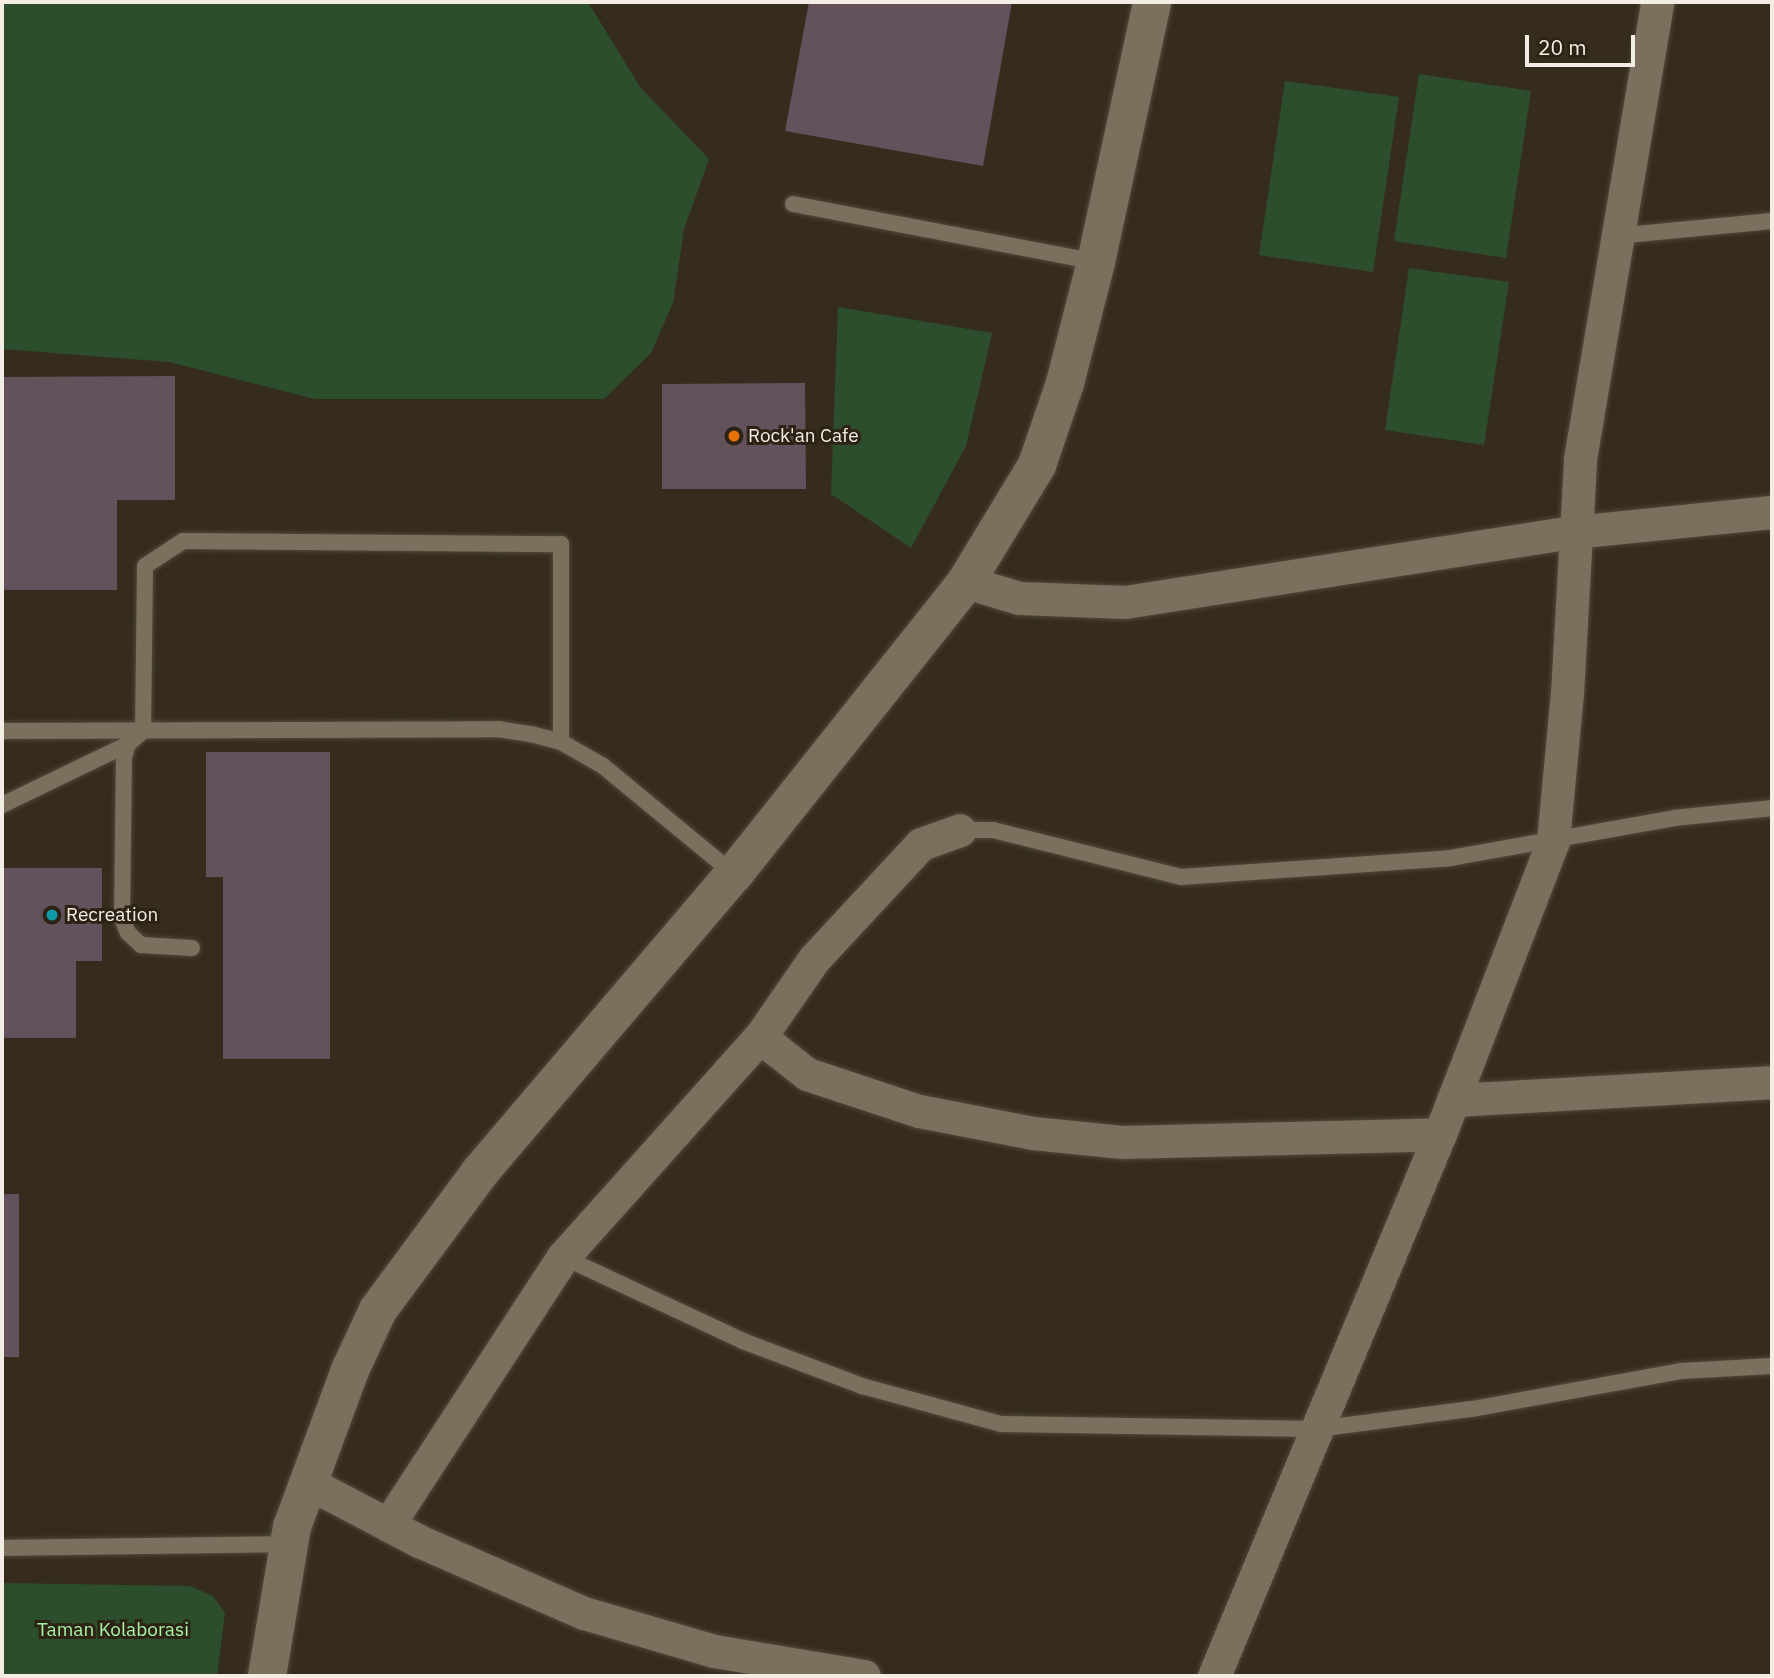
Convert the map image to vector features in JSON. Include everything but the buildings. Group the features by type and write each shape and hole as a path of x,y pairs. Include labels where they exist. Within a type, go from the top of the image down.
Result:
{"street":[{"path":"267,1676 289,1544 307,1482 350,1370 378,1310 416,1254 734,874 966,582 1037,465 1065,383 1096,262 1152,2"},
{"path":"1214,1676 1440,1134 1553,841 1567,694 1580,459 1657,2"},
{"path":"966,582 1019,598 1125,602 1574,532 1772,512"},
{"path":"388,1525 563,1257 760,1037 814,959 921,844 960,830"},
{"path":"760,1037 807,1074 919,1111 1033,1133 1122,1142 1440,1134"},
{"path":"1453,1100 1772,1082"},
{"path":"307,1482 388,1525 584,1613 714,1651 864,1676"}],"lane":[{"path":"793,204 1096,262"},
{"path":"1616,236 1772,221"},
{"path":"2,806 128,744 143,731 145,566 183,541 561,544 561,742"},
{"path":"2,731 498,729 561,742 629,787 734,874"},
{"path":"128,744 124,757 122,918 128,933 141,945 192,948"},
{"path":"960,830 993,830 1181,877 1450,858 1674,818 1772,808"},
{"path":"563,1257 743,1341 862,1386 1001,1424 1317,1429 1472,1409 1681,1371 1772,1366"},
{"path":"2,1548 289,1544"}],"green space":[{"path":"2,2 588,2 640,87 709,159 684,229 673,303 651,353 604,399 315,399 169,362 2,349"},
{"path":"1419,74 1531,91 1506,258 1394,241"},
{"path":"1285,81 1399,97 1373,272 1259,255"},
{"path":"1409,268 1509,282 1484,445 1385,430"},
{"path":"838,307 992,333 966,446 911,548 831,494"},
{"name":"Taman Kolaborasi","path":"2,1583 190,1586 213,1596 225,1613 217,1676 2,1676"}],"place":[{"name":"Rock'an Cafe","path":"734,436"},
{"name":"Recreation","path":"52,915"}]}
